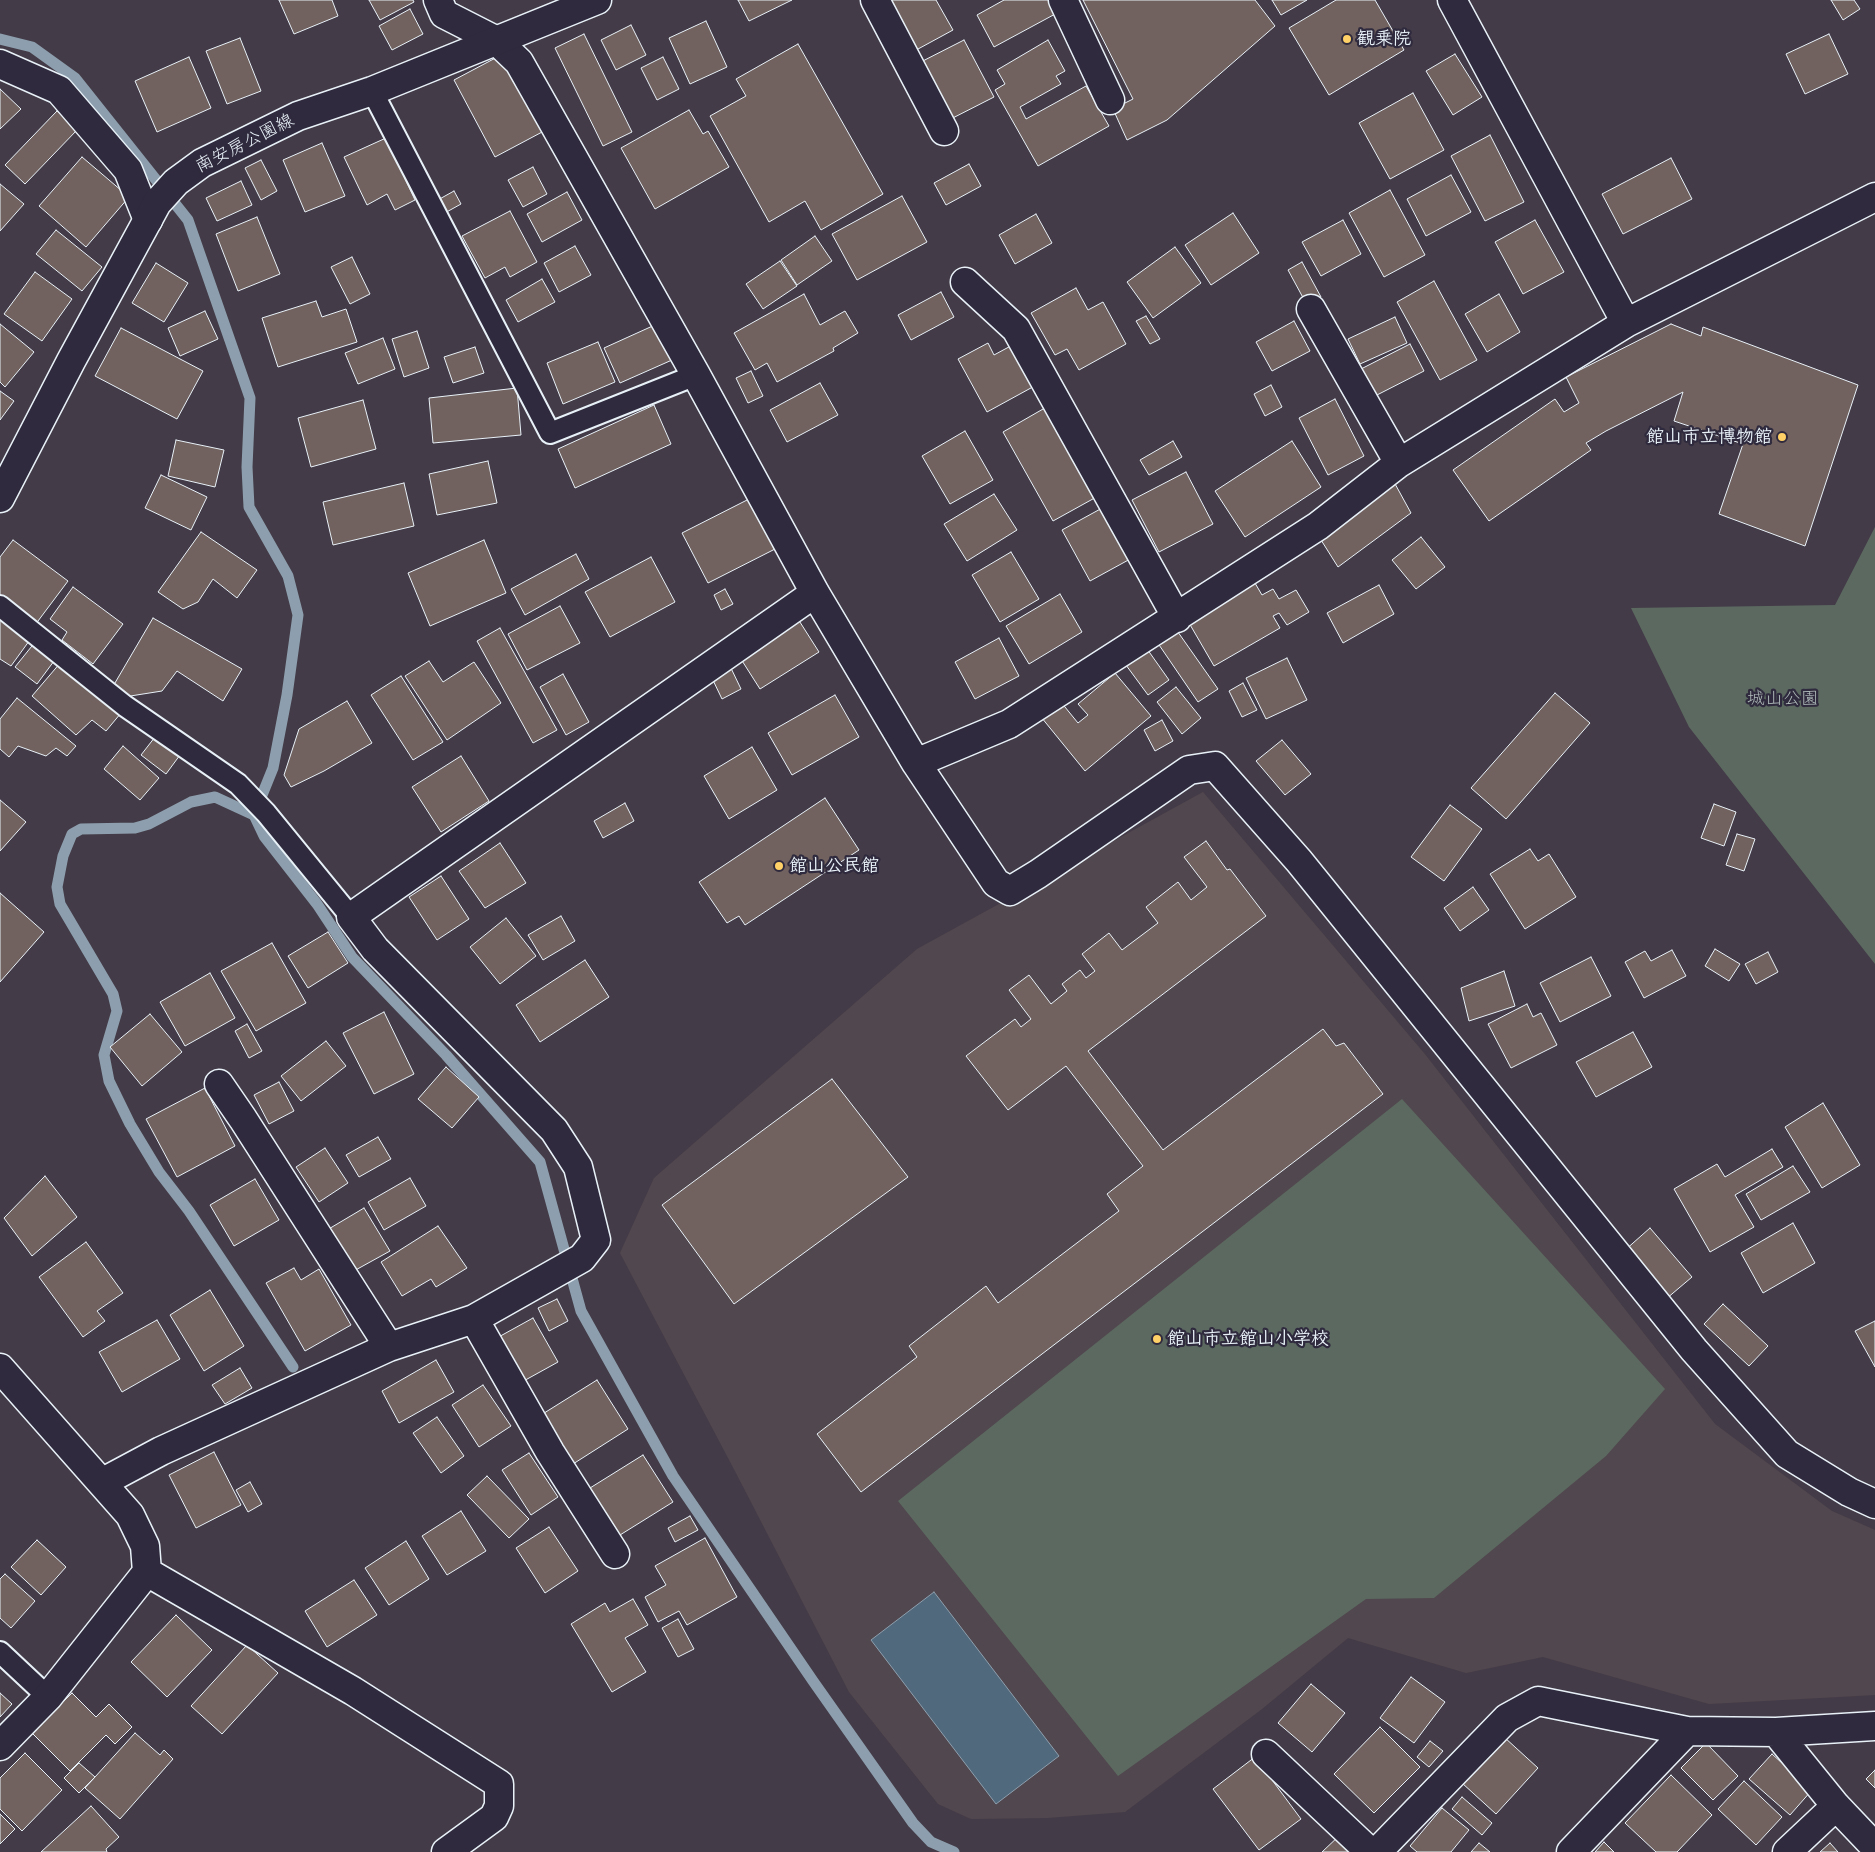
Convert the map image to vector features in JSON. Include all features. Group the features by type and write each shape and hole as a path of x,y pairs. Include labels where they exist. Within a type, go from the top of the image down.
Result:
{"street":[{"path":"438,0 444,14 497,41 519,62 696,375 815,593 916,763 996,883 1010,891 1188,770 1215,766 1299,861 1694,1350 1787,1454 1849,1492 1875,1504"},
{"name":"南安房公園線","path":"0,498 71,361 153,211 176,182 202,163 298,116 372,90 597,0"},
{"path":"875,0 944,131"},
{"path":"1063,0 1110,100"},
{"path":"1452,0 1626,323"},
{"path":"0,64 59,90 128,170 153,211"},
{"path":"916,763 1009,724 1318,526 1400,463 1626,323 1875,197"},
{"path":"965,282 1016,329 1177,618"},
{"path":"1311,309 1400,463"},
{"path":"103,1482 161,1451 389,1347 474,1319 582,1258 596,1240 578,1167 554,1130 375,949 351,917 815,593"},
{"path":"219,1084 389,1347"},
{"path":"474,1319 550,1452 615,1554"},
{"path":"0,1368 103,1482 130,1515 145,1546 147,1572 48,1697 0,1746"},
{"path":"147,1572 353,1691 499,1784 499,1806 494,1817 446,1852"},
{"path":"1377,1852 1506,1718 1538,1701 1687,1731 1776,1732 1875,1726"},
{"path":"1571,1852 1687,1731"},
{"path":"1776,1732 1836,1806 1875,1847"},
{"path":"1266,1754 1370,1852"},
{"path":"1787,1852 1836,1806"}],"lane":[{"path":"372,90 550,433 696,375"},
{"path":"0,606 125,706 238,784 266,813 351,917"},
{"path":"0,1652 48,1697"}],"shaded area":[{"name":"館山市立館山小学校","path":"1203,792 1424,1053 1715,1424 1832,1511 1875,1530 1875,1695 1709,1704 1543,1657 1466,1673 1348,1638 1262,1709 1125,1812 1047,1818 971,1819 938,1804 849,1692 620,1253 654,1178 917,949"}],"green space":[{"name":"城山公園","path":"1875,527 1875,964 1689,727 1631,608 1835,605"},
{"path":"1402,1099 1665,1389 1606,1456 1434,1598 1366,1599 1118,1776 898,1501"}],"water":[{"path":"934,1592 1059,1756 996,1804 871,1640"}],"building":[{"path":"279,0 332,0 338,16 294,34"},
{"path":"369,0 413,0 414,2 380,20"},
{"path":"738,0 792,0 749,21"},
{"path":"878,0 936,0 953,30 907,55"},
{"path":"1004,0 1050,0 1057,13 994,47 977,15"},
{"path":"1083,0 1255,0 1275,26 1167,120 1127,140 1113,109 1133,99"},
{"path":"1272,0 1307,0 1281,15"},
{"name":"観乗院","path":"1336,0 1375,0 1404,50 1329,95 1289,28"},
{"path":"1831,0 1854,0 1860,9 1843,20"},
{"path":"410,9 423,34 392,50 379,26"},
{"path":"706,21 727,67 690,84 669,38"},
{"path":"631,25 646,55 616,70 601,40"},
{"path":"584,34 632,132 603,146 555,48"},
{"path":"1829,34 1848,74 1805,94 1786,54"},
{"path":"240,38 261,91 227,104 206,51"},
{"path":"964,40 994,97 941,124 911,67"},
{"path":"1048,40 1065,71 1056,76 1061,84 1020,107 1026,119 1086,86 1109,126 1038,166 995,90 1005,84 997,70"},
{"path":"798,44 883,194 821,230 805,201 769,222 710,116 746,96 736,79"},
{"path":"503,54 544,131 495,157 454,80"},
{"path":"1455,54 1482,97 1453,115 1426,71"},
{"path":"189,57 211,108 157,132 135,81"},
{"path":"663,57 679,89 657,100 641,68"},
{"path":"0,89 21,109 0,129"},
{"path":"1413,93 1444,150 1390,179 1359,123"},
{"path":"689,110 703,134 708,131 729,167 655,209 621,148"},
{"path":"57,111 77,130 25,184 5,165"},
{"path":"1490,135 1524,202 1485,221 1451,156"},
{"path":"386,138 415,200 395,210 387,194 367,205 344,157"},
{"path":"322,143 345,196 305,212 283,160"},
{"path":"82,157 129,197 86,247 39,206"},
{"path":"1671,158 1692,199 1623,234 1602,194"},
{"path":"261,160 277,191 261,200 245,168"},
{"path":"969,164 981,186 946,205 934,183"},
{"path":"533,167 547,194 523,207 508,180"},
{"path":"1451,175 1471,212 1426,236 1407,199"},
{"path":"241,181 252,205 217,221 206,198"},
{"path":"0,184 24,204 0,231"},
{"path":"1390,190 1425,255 1384,277 1349,213"},
{"path":"454,191 461,204 443,214 436,201"},
{"path":"567,192 582,220 542,242 527,214"},
{"path":"902,196 927,242 857,280 832,234"},
{"path":"510,211 537,262 510,277 505,267 485,278 462,236"},
{"path":"1233,213 1259,253 1211,285 1185,245"},
{"path":"1036,214 1052,243 1015,264 999,235"},
{"path":"257,217 280,274 238,291 216,234"},
{"path":"1343,220 1361,254 1321,276 1302,242"},
{"path":"1535,220 1564,272 1523,294 1495,242"},
{"path":"56,230 102,267 82,291 36,254"},
{"path":"815,236 832,261 797,285 781,260"},
{"path":"575,246 591,275 559,292 544,263"},
{"path":"1175,247 1201,283 1153,318 1127,282"},
{"path":"352,257 370,294 350,304 331,267"},
{"path":"780,261 797,286 763,309 746,284"},
{"path":"1302,262 1321,297 1307,305 1288,270"},
{"path":"156,263 188,283 164,322 132,303"},
{"path":"35,272 72,299 42,341 4,314"},
{"path":"542,279 555,302 518,322 506,300"},
{"path":"1434,281 1477,360 1440,380 1397,302"},
{"path":"1076,288 1088,310 1103,302 1126,344 1079,370 1067,349 1055,355 1031,313"},
{"path":"941,292 954,317 911,340 898,315"},
{"path":"804,294 820,325 845,311 858,333 833,348 834,351 777,382 767,363 755,370 734,333"},
{"path":"1499,294 1520,332 1487,352 1465,314"},
{"path":"316,301 322,317 346,309 357,342 278,367 262,318"},
{"path":"205,311 218,339 180,356 168,328"},
{"path":"1146,316 1160,339 1150,344 1136,321"},
{"path":"1395,317 1407,343 1360,364 1348,339"},
{"path":"1294,321 1310,351 1272,371 1256,342"},
{"path":"0,324 34,352 5,387 0,382"},
{"path":"657,324 672,360 620,383 604,348"},
{"name":"館山市立博物館","path":"1671,324 1701,336 1703,327 1858,385 1805,546 1719,514 1743,444 1674,421 1683,392 1586,443 1591,450 1489,521 1453,470 1555,399 1564,412 1579,403 1566,377"},
{"path":"121,328 203,371 177,419 95,376"},
{"path":"417,331 429,368 404,377 392,339"},
{"path":"383,338 395,369 358,384 345,353"},
{"path":"598,342 615,382 563,404 547,363"},
{"path":"1018,342 1040,383 987,412 958,359 988,343 994,355"},
{"path":"1410,344 1424,371 1375,396 1361,369"},
{"path":"475,347 484,373 453,383 444,357"},
{"path":"751,371 763,396 748,403 736,378"},
{"path":"820,383 838,415 787,442 770,410"},
{"path":"1271,385 1282,407 1265,416 1254,394"},
{"path":"517,388 521,435 433,443 429,398"},
{"path":"0,391 14,401 0,420"},
{"path":"1335,399 1364,456 1328,475 1299,418"},
{"path":"363,400 376,449 311,467 298,418"},
{"path":"654,405 671,444 575,488 558,449"},
{"path":"1050,405 1100,495 1053,521 1003,432"},
{"path":"965,431 993,480 950,504 922,456"},
{"path":"176,440 224,450 215,487 168,476"},
{"path":"1173,441 1182,457 1149,475 1140,460"},
{"path":"1292,441 1321,487 1245,537 1215,491"},
{"path":"488,461 497,503 437,515 429,474"},
{"path":"1186,472 1213,524 1159,552 1132,500"},
{"path":"161,475 207,497 191,530 145,508"},
{"path":"1394,482 1411,513 1338,567 1316,532"},
{"path":"404,483 414,526 333,545 323,502"},
{"path":"994,494 1017,530 967,561 944,524"},
{"path":"751,498 777,548 708,583 682,533"},
{"path":"1104,507 1132,558 1090,581 1062,530"},
{"path":"201,532 257,570 237,598 213,579 198,602 183,609 158,592"},
{"path":"1421,537 1445,567 1416,589 1392,560"},
{"path":"13,540 68,581 35,625 0,599 0,557"},
{"path":"484,540 506,593 430,626 408,573"},
{"path":"1011,552 1039,599 1000,622 972,575"},
{"path":"576,554 589,579 525,615 511,589"},
{"path":"651,557 675,602 610,637 585,592"},
{"path":"1252,578 1262,595 1273,589 1279,599 1296,590 1309,612 1287,625 1279,613 1273,616 1280,628 1214,666 1185,616"},
{"path":"1379,585 1394,614 1343,643 1327,613"},
{"path":"73,587 123,624 93,664 62,640 67,632 50,619"},
{"path":"725,589 733,604 721,610 714,595"},
{"path":"1060,594 1082,632 1029,664 1006,626"},
{"path":"560,606 580,643 527,670 508,634"},
{"path":"0,614 32,637 11,666 0,659"},
{"path":"153,618 242,669 223,701 177,671 162,691 124,697 112,688"},
{"path":"798,619 819,652 760,689 739,656"},
{"path":"1173,625 1218,689 1198,702 1155,639"},
{"path":"500,628 557,730 533,743 477,641"},
{"path":"999,638 1019,676 975,699 955,662"},
{"path":"36,641 57,657 37,684 15,667"},
{"path":"1145,646 1169,680 1148,695 1123,661"},
{"path":"1287,658 1307,700 1266,719 1246,678"},
{"path":"429,661 443,682 474,662 501,703 447,740 405,676"},
{"path":"61,662 121,713 106,731 92,720 76,735 32,696"},
{"path":"729,664 741,689 722,699 710,674"},
{"path":"1115,673 1151,716 1085,771 1037,712 1056,696 1078,723 1088,715 1078,704"},
{"path":"563,674 589,722 566,735 540,687"},
{"path":"401,676 443,742 413,760 371,695"},
{"path":"1243,683 1257,710 1242,717 1229,691"},
{"path":"1176,687 1201,718 1182,734 1157,702"},
{"path":"1555,693 1590,723 1506,819 1471,788"},
{"path":"835,695 859,737 792,775 768,733"},
{"path":"17,698 76,746 67,756 56,748 46,756 18,746 9,757 0,749 0,719"},
{"path":"347,701 372,743 324,771 291,787 284,775 299,729"},
{"path":"1162,720 1173,741 1155,751 1144,730"},
{"path":"155,737 180,755 166,774 141,755"},
{"path":"1282,740 1311,774 1285,795 1256,761"},
{"path":"123,746 159,778 140,800 104,769"},
{"path":"752,747 777,790 729,819 704,776"},
{"path":"461,756 489,801 441,832 412,787"},
{"name":"館山公民館","path":"825,798 859,850 745,925 739,916 727,923 699,882"},
{"path":"0,800 26,822 0,851"},
{"path":"625,803 634,821 603,838 594,821"},
{"path":"1714,804 1736,812 1724,846 1701,838"},
{"path":"1450,805 1482,829 1444,881 1411,857"},
{"path":"1737,834 1755,839 1744,871 1726,865"},
{"path":"1206,841 1227,870 1230,869 1266,916 1088,1051 1163,1150 1323,1029 1336,1046 1344,1043 1383,1094 861,1492 817,1434 917,1357 909,1346 986,1286 998,1303 1119,1211 1107,1194 1143,1166 1066,1066 1008,1110 966,1056 1015,1019 1021,1027 1031,1019 1009,990 1029,975 1051,1004 1067,991 1062,984 1080,970 1086,978 1095,971 1082,954 1109,933 1122,950 1158,923 1146,907 1178,882 1191,900 1207,887 1184,857"},
{"path":"500,843 526,883 485,908 459,871"},
{"path":"1530,849 1538,861 1549,854 1576,897 1525,929 1490,874"},
{"path":"441,876 469,919 437,940 409,897"},
{"path":"1473,887 1489,910 1460,931 1444,908"},
{"path":"0,893 44,932 0,982"},
{"path":"561,916 575,941 543,960 528,935"},
{"path":"506,918 536,956 500,984 470,947"},
{"path":"328,932 348,963 308,988 288,956"},
{"path":"272,943 306,1003 256,1031 221,971"},
{"path":"1715,949 1740,964 1729,981 1705,966"},
{"path":"1672,950 1686,976 1644,998 1625,962 1645,951 1651,961"},
{"path":"1768,952 1778,972 1756,984 1745,964"},
{"path":"1591,957 1611,996 1560,1022 1540,983"},
{"path":"585,960 609,997 540,1042 516,1005"},
{"path":"1504,971 1515,1006 1469,1021 1461,988"},
{"path":"210,973 235,1018 185,1046 160,1002"},
{"path":"1527,1004 1533,1017 1541,1013 1557,1045 1511,1068 1488,1024"},
{"path":"384,1012 414,1074 374,1094 343,1033"},
{"path":"150,1014 182,1052 142,1086 110,1047"},
{"path":"247,1024 262,1051 249,1058 235,1031"},
{"path":"1633,1032 1652,1067 1596,1097 1576,1062"},
{"path":"326,1041 346,1066 301,1101 281,1076"},
{"path":"446,1067 479,1097 452,1128 418,1099"},
{"path":"832,1079 908,1177 734,1304 662,1205"},
{"path":"279,1082 294,1111 269,1124 254,1095"},
{"path":"205,1088 235,1146 177,1177 146,1119"},
{"path":"1823,1103 1860,1165 1822,1188 1785,1127"},
{"path":"378,1137 391,1159 359,1177 346,1155"},
{"path":"325,1148 348,1183 319,1202 296,1167"},
{"path":"1772,1149 1783,1167 1735,1195 1754,1227 1710,1252 1674,1189 1717,1164 1725,1177"},
{"path":"1793,1166 1810,1192 1761,1220 1746,1194"},
{"path":"45,1176 77,1217 32,1256 4,1218"},
{"path":"410,1178 426,1206 384,1230 368,1202"},
{"path":"255,1179 279,1220 234,1246 210,1205"},
{"path":"364,1208 390,1251 352,1272 327,1230"},
{"path":"1793,1223 1815,1263 1763,1293 1741,1253"},
{"path":"438,1226 467,1268 436,1287 431,1279 402,1296 381,1262"},
{"path":"1650,1228 1692,1277 1666,1299 1624,1251"},
{"path":"86,1242 123,1293 97,1311 105,1321 83,1337 39,1277"},
{"path":"294,1268 301,1280 319,1269 351,1325 305,1351 266,1283"},
{"path":"210,1290 244,1346 204,1371 170,1315"},
{"path":"557,1299 568,1321 549,1331 538,1308"},
{"path":"1723,1304 1768,1346 1749,1366 1704,1324"},
{"path":"533,1318 558,1362 520,1383 495,1339"},
{"path":"157,1320 180,1359 122,1392 99,1352"},
{"path":"1875,1321 1875,1367 1855,1331"},
{"path":"436,1360 454,1392 399,1423 382,1391"},
{"path":"240,1368 252,1388 225,1404 212,1385"},
{"path":"597,1380 628,1429 573,1464 541,1415"},
{"path":"483,1385 511,1426 479,1447 452,1405"},
{"path":"437,1417 464,1456 441,1473 413,1433"},
{"path":"214,1452 241,1505 196,1528 169,1475"},
{"path":"529,1453 558,1497 531,1515 502,1470"},
{"path":"643,1455 673,1502 620,1535 590,1488"},
{"path":"487,1476 529,1519 509,1538 467,1495"},
{"path":"250,1482 262,1504 248,1512 236,1490"},
{"path":"461,1511 486,1551 447,1575 422,1536"},
{"path":"690,1516 698,1530 675,1542 668,1528"},
{"path":"549,1527 578,1571 545,1593 516,1548"},
{"path":"705,1538 737,1597 687,1625 679,1611 658,1622 645,1597 666,1585 655,1566"},
{"path":"37,1540 66,1567 41,1595 11,1567"},
{"path":"406,1541 429,1579 389,1605 365,1568"},
{"path":"5,1574 35,1601 11,1628 0,1618 0,1579"},
{"path":"354,1580 377,1615 327,1647 305,1611"},
{"path":"633,1599 648,1625 625,1638 646,1672 612,1692 571,1624 605,1603 610,1612"},
{"path":"176,1615 212,1650 167,1697 131,1662"},
{"path":"678,1619 694,1649 678,1657 662,1628"},
{"path":"247,1645 278,1673 222,1734 191,1706"},
{"path":"1411,1677 1445,1702 1414,1743 1380,1718"},
{"path":"1311,1684 1345,1713 1312,1752 1278,1723"},
{"path":"0,1693 12,1704 0,1717"},
{"path":"72,1693 96,1717 109,1704 132,1727 115,1744 106,1735 70,1771 32,1733"},
{"path":"1380,1727 1420,1767 1374,1813 1334,1774"},
{"path":"135,1733 160,1755 164,1750 173,1759 120,1819 85,1788"},
{"path":"1504,1737 1538,1768 1496,1814 1462,1783"},
{"path":"1430,1741 1443,1751 1429,1767 1417,1757"},
{"path":"1706,1743 1738,1776 1713,1800 1681,1768"},
{"path":"25,1753 62,1790 22,1831 0,1809 0,1778"},
{"path":"1772,1754 1812,1790 1790,1815 1749,1779"},
{"path":"1255,1757 1301,1819 1259,1850 1213,1789"},
{"path":"79,1763 95,1777 79,1793 64,1778"},
{"path":"1875,1770 1875,1788 1866,1779"},
{"path":"1671,1775 1712,1815 1677,1852 1656,1852 1625,1823"},
{"path":"1744,1781 1782,1817 1756,1845 1718,1809"},
{"path":"1462,1797 1492,1823 1482,1835 1452,1809"},
{"path":"91,1806 119,1837 106,1849 107,1852 41,1852"},
{"path":"1442,1808 1469,1830 1451,1852 1417,1852 1410,1846"},
{"path":"0,1814 15,1829 0,1844"},
{"path":"1341,1834 1358,1852 1322,1852"},
{"path":"1604,1842 1614,1852 1595,1852"},
{"path":"1479,1843 1490,1852 1471,1852"},
{"path":"1830,1843 1838,1852 1820,1852"}],"waterway":[{"path":"0,39 32,47 75,78 188,220 250,398 247,467 249,507 288,576 298,615 287,695 273,768 254,815 264,836 317,904 352,957 446,1055 540,1162 581,1311 673,1476 913,1823 931,1842 954,1852"},
{"path":"254,815 215,797 191,802 149,824 135,828 81,829 72,834 63,856 57,887 60,904 113,994 117,1011 104,1055 109,1081 130,1124 159,1172 189,1211 293,1367"}],"place":[{"name":"観乗院","path":"1347,39"},
{"name":"館山市立博物館","path":"1782,437"},
{"name":"館山公民館","path":"779,866"},
{"name":"館山市立館山小学校","path":"1157,1339"}]}
